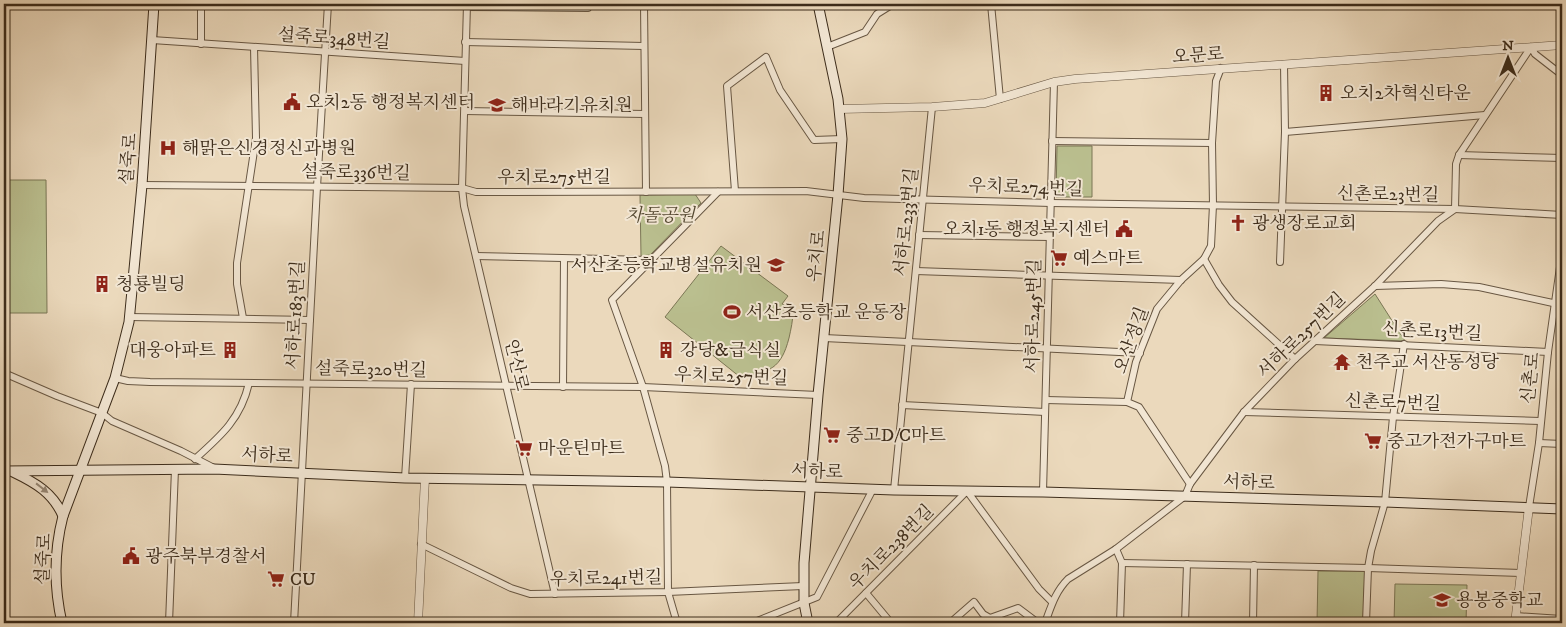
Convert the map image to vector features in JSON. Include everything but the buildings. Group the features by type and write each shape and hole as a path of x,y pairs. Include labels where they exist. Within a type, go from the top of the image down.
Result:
{"main road":[{"name":"설죽로","path":"62,623 56,556 59,533 63,516 115,378 129,316 142,185 154,4"},
{"name":"우치로","path":"808,623 803,586 818,395 842,139 839,109 818,4"},
{"name":"서하로","path":"7,471 214,469 405,478 667,482 967,492 1043,492 1562,509"},
{"path":"7,471 34,483 48,492 59,506 63,516"}],"street":[{"path":"200,4 201,44"},
{"name":"서하로183번길","path":"299,623 294,623 301,473 328,4"},
{"name":"안산로","path":"528,481 464,206 462,188 466,6 588,8 589,4"},
{"path":"644,4 646,192"},
{"path":"827,47 865,32 877,14 893,4"},
{"path":"991,4 1000,99"},
{"name":"설죽로348번길","path":"152,40 465,61"},
{"path":"466,42 644,46"},
{"name":"오문로","path":"839,109 932,107 985,103 1054,82 1075,79 1562,45"},
{"path":"244,318 237,284 236,263 249,186 256,127 254,47"},
{"path":"1455,209 1456,164 1459,155 1531,47 1535,54 1562,75"},
{"path":"735,191 727,86 766,57 780,90 814,140 842,139"},
{"path":"1280,262 1285,132 1284,64"},
{"name":"오산정길","path":"1190,484 1139,408 1135,404 1127,402 1136,362 1157,309 1181,280 1204,259 1211,246 1213,205 1212,143 1216,81 1221,68"},
{"name":"서하로245번길","path":"1043,492 1054,82"},
{"name":"서하로233번길","path":"894,490 932,107"},
{"path":"465,111 645,114"},
{"path":"1285,132 1485,115"},
{"path":"1052,141 1212,143"},
{"path":"1459,155 1562,158"},
{"name":"설죽로336번길","path":"142,185 462,188"},
{"name":"우치로275번길","path":"462,188 476,192 806,191 838,195"},
{"path":"677,623 668,592 667,482 665,466 643,388 612,300 718,192"},
{"name":"우치로274번길","path":"838,195 856,198 1213,205"},
{"name":"신촌로23번길","path":"1213,205 1455,209 1562,215"},
{"name":"서하로257번길","path":"1185,496 1190,484 1244,412 1295,359 1374,286 1438,221 1455,209"},
{"path":"919,235 1050,237"},
{"name":"신촌로","path":"1529,508 1548,352 1559,304 1562,252"},
{"path":"476,256 650,260"},
{"path":"563,387 564,259"},
{"path":"1204,259 1219,285 1232,302 1295,359"},
{"path":"916,270 1181,280"},
{"path":"1374,286 1460,285 1479,287 1559,304"},
{"path":"129,316 310,320"},
{"path":"824,338 1140,352"},
{"name":"신촌로13번길","path":"1315,341 1548,352"},
{"path":"1366,623 1368,568 1385,502 1393,417 1404,344"},
{"path":"4,373 102,413 112,420 195,458 214,469"},
{"name":"설죽로320번길","path":"115,378 128,381 150,382 506,385"},
{"path":"195,458 214,442 238,415 245,400 249,383"},
{"path":"405,478 411,384"},
{"name":"우치로257번길","path":"506,385 818,395"},
{"path":"1046,400 1127,402"},
{"path":"902,405 1045,412"},
{"name":"신촌로7번길","path":"1244,412 1540,421"},
{"path":"1538,443 1562,444"},
{"path":"169,623 175,469"},
{"path":"418,623 425,478"},
{"path":"528,481 554,594"},
{"path":"752,623 817,596 873,489"},
{"path":"967,492 1039,589 1052,602"},
{"name":"우치로238번길","path":"836,623 967,492"},
{"path":"1045,623 1052,602 1061,586 1068,579 1116,549 1185,496"},
{"path":"1529,508 1515,620 1562,619"},
{"name":"우치로241번길","path":"422,544 523,593 668,592 803,586"},
{"path":"1116,549 1122,564 1120,623"},
{"path":"1122,564 1254,565 1521,573"},
{"path":"1185,623 1187,564"},
{"path":"1253,623 1254,565"},
{"path":"866,593 891,623"},
{"path":"950,623 974,602 983,614 990,618 1018,608 1038,623"},
{"path":"1048,616 1052,623"},
{"path":"928,623 932,623"}],"green space":[{"path":"1057,146 1092,146 1092,197 1056,197"},
{"path":"4,180 46,180 47,313 4,313"},
{"name":"차돌공원","path":"695,194 701,203 650,255 641,256 640,195"},
{"name":"서산초등학교 운동장","path":"721,246 788,296 782,304 791,307 793,311 789,338 778,363 767,371 740,377 665,317"},
{"path":"1375,294 1405,341 1324,338"},
{"path":"1318,571 1365,571 1363,623 1317,623"},
{"path":"1395,584 1467,585 1466,623 1394,623"}],"place":[{"name":"오치2차혁신타운","path":"1326,93"},
{"name":"오치2동 행정복지센터","path":"292,102"},
{"name":"해바라기유치원","path":"497,105"},
{"name":"해맑은신경정신과병원","path":"168,148"},
{"name":"광생장로교회","path":"1238,223"},
{"name":"오치1동 행정복지센터","path":"1124,229"},
{"name":"예스마트","path":"1059,258"},
{"name":"서산초등학교병설유치원","path":"776,265"},
{"name":"청룡빌딩","path":"102,284"},
{"name":"서산초등학교 운동장","path":"732,312"},
{"name":"대웅아파트","path":"230,350"},
{"name":"강당&급식실","path":"666,350"},
{"name":"천주교 서산동성당","path":"1342,362"},
{"name":"중고D/C마트","path":"832,435"},
{"name":"중고가전가구마트","path":"1373,441"},
{"name":"마운틴마트","path":"524,448"},
{"name":"광주북부경찰서","path":"131,556"},
{"name":"CU","path":"276,579"},
{"name":"용봉중학교","path":"1442,600"}]}
